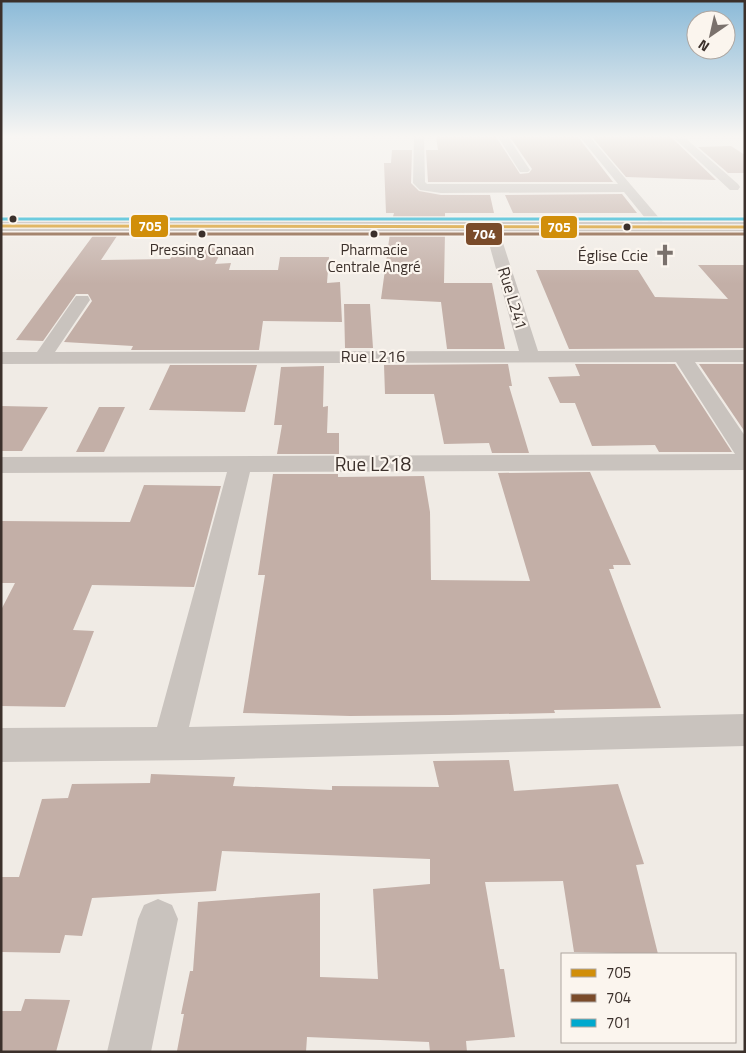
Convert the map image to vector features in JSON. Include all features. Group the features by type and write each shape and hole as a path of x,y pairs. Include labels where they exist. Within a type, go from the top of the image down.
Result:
{"main road":[{"path":"1,226 745,227"},
{"path":"1,240 745,241"}],"street":[{"path":"423,186 441,189 628,188 659,226"},
{"path":"739,187 745,197"},
{"name":"Rue L241","path":"496,240 530,356"},
{"path":"42,358 82,300"},
{"path":"682,356 745,453"},
{"name":"Rue L216","path":"1,358 745,356"},
{"name":"Rue L218","path":"1,465 745,462"},
{"path":"169,743 240,465"},
{"path":"1,745 745,730"},
{"path":"129,1052 158,919"}],"building":[{"path":"385,186 414,186 419,191 441,195 490,195 494,213 445,213 445,220 392,220 394,213 386,213"},
{"path":"622,194 637,213 513,213 505,195"},
{"path":"95,233 119,233 101,260 170,259 180,246 223,248 215,264 231,263 229,270 278,270 280,257 329,257 327,283 340,282 342,322 263,321 259,350 131,350 133,346 64,342 92,301 88,294 76,294 43,341 16,340"},
{"path":"390,233 445,233 444,283 492,283 505,349 447,349 441,302 381,299"},
{"path":"698,265 745,265 745,348 569,349 536,270 638,270 655,297 728,299"},
{"path":"344,304 370,304 373,348 345,348"},
{"path":"508,364 512,386 509,386 529,453 492,453 489,443 444,444 434,394 385,394 384,365"},
{"path":"575,364 675,364 732,452 659,452 655,445 592,446 575,403 560,403 548,377 580,376"},
{"path":"699,364 745,364 745,432"},
{"path":"170,365 257,365 245,412 149,410"},
{"path":"324,366 323,407 328,406 327,433 339,433 339,454 277,454 282,425 274,425 281,367"},
{"path":"1,406 48,407 22,451 1,451"},
{"path":"99,407 125,407 104,452 76,452"},
{"path":"590,472 631,565 613,565 614,569 609,569 661,708 554,710 555,713 449,715 350,716 243,713 265,575 258,575 273,474 338,474 338,477 424,476 430,512 431,580 530,581 498,473"},
{"path":"144,485 221,486 194,587 92,585 73,630 94,631 65,707 1,706 1,610 15,583 1,583 1,521 130,522"},
{"path":"509,760 514,791 618,784 644,864 636,865 658,953 574,952 563,881 485,882 500,969 504,969 515,1037 466,1041 467,1052 430,1052 429,1042 307,1037 306,1052 177,1051 184,1014 181,1014 190,971 193,971 198,902 320,893 320,977 378,979 373,889 430,884 430,859 222,851 216,891 92,898 82,936 65,935 60,953 1,952 1,877 19,877 42,799 68,798 72,784 150,783 151,774 235,777 233,786 332,790 332,786 439,787 433,761"},
{"path":"25,999 70,1000 56,1052 1,1052 1,1011 21,1011"}],"transit line":[{"name":"701","path":"1,219 745,219"},
{"name":"705","path":"1,226 745,227"},
{"name":"704","path":"1,234 745,234"}],"place":[{"name":"Pressing Canaan","path":"202,234"},
{"name":"Pharmacie Centrale Angré","path":"374,234"},
{"name":"Église Ccie","path":"665,255"}]}
